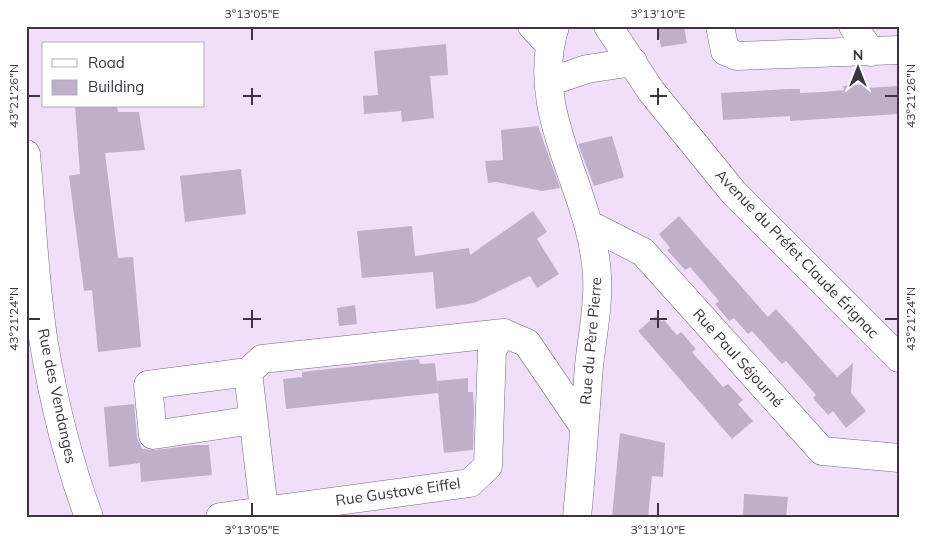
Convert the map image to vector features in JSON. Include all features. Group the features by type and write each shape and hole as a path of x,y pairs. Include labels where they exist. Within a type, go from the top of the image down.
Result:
{"street":[{"name":"Avenue du Préfet Claude Érignac","path":"608,26 651,91 734,193 899,358"},
{"path":"720,26 725,51 737,56 899,50"},
{"path":"854,26 871,52"},
{"name":"Rue du Père Pierre","path":"545,32 549,96 565,158 590,225 598,276 577,517"},
{"path":"549,82 587,70 633,62"},
{"name":"Rue des Vendanges","path":"26,154 35,343 57,408 74,478 89,517"},
{"name":"Rue Paul Séjourné","path":"590,225 643,252 822,450 899,458"},
{"path":"253,420 153,435 148,385 248,372 262,359 504,333 527,343 584,427"},
{"name":"Rue Gustave Eiffel","path":"220,517 470,483 488,466 492,349 504,333"},
{"path":"248,372 264,510"}],"building":[{"path":"657,26 684,26 687,43 661,47"},
{"path":"446,44 448,75 430,76 434,118 402,122 401,111 364,114 363,96 378,95 374,51"},
{"path":"865,84 866,88 899,86 899,114 790,121 790,116 723,120 721,93 788,89 800,89 800,93 822,92 844,90 843,86"},
{"path":"75,108 117,108 118,112 139,112 145,150 105,153 118,258 133,257 141,347 98,352 92,290 84,291 69,176 80,174"},
{"path":"538,126 560,188 542,191 496,182 488,183 485,161 503,160 501,130"},
{"path":"612,136 624,177 594,186 578,144"},
{"path":"241,169 246,214 185,222 180,176"},
{"path":"533,211 547,232 537,239 559,274 537,288 530,276 474,303 436,309 433,272 362,278 357,231 412,226 415,256 469,248 470,255"},
{"path":"679,216 768,317 776,309 837,377 853,363 851,393 866,411 846,428 833,411 828,415 813,398 816,395 786,361 782,364 752,331 748,334 734,318 729,321 715,304 719,301 690,267 685,270 667,250 670,248 659,234"},
{"path":"355,305 357,324 339,326 337,308"},
{"path":"656,316 662,322 664,320 677,335 681,332 696,349 692,352 723,387 728,384 743,400 738,404 753,421 732,439 638,331"},
{"path":"419,359 420,364 435,363 438,393 286,409 283,379 302,377 302,372"},
{"path":"468,378 468,392 473,392 473,450 444,453 437,381"},
{"path":"134,404 137,437 142,449 155,450 209,445 212,475 141,482 140,463 109,467 104,407"},
{"path":"620,433 665,443 663,477 652,476 648,517 612,517"},
{"path":"744,494 788,497 786,517 743,517"}]}
